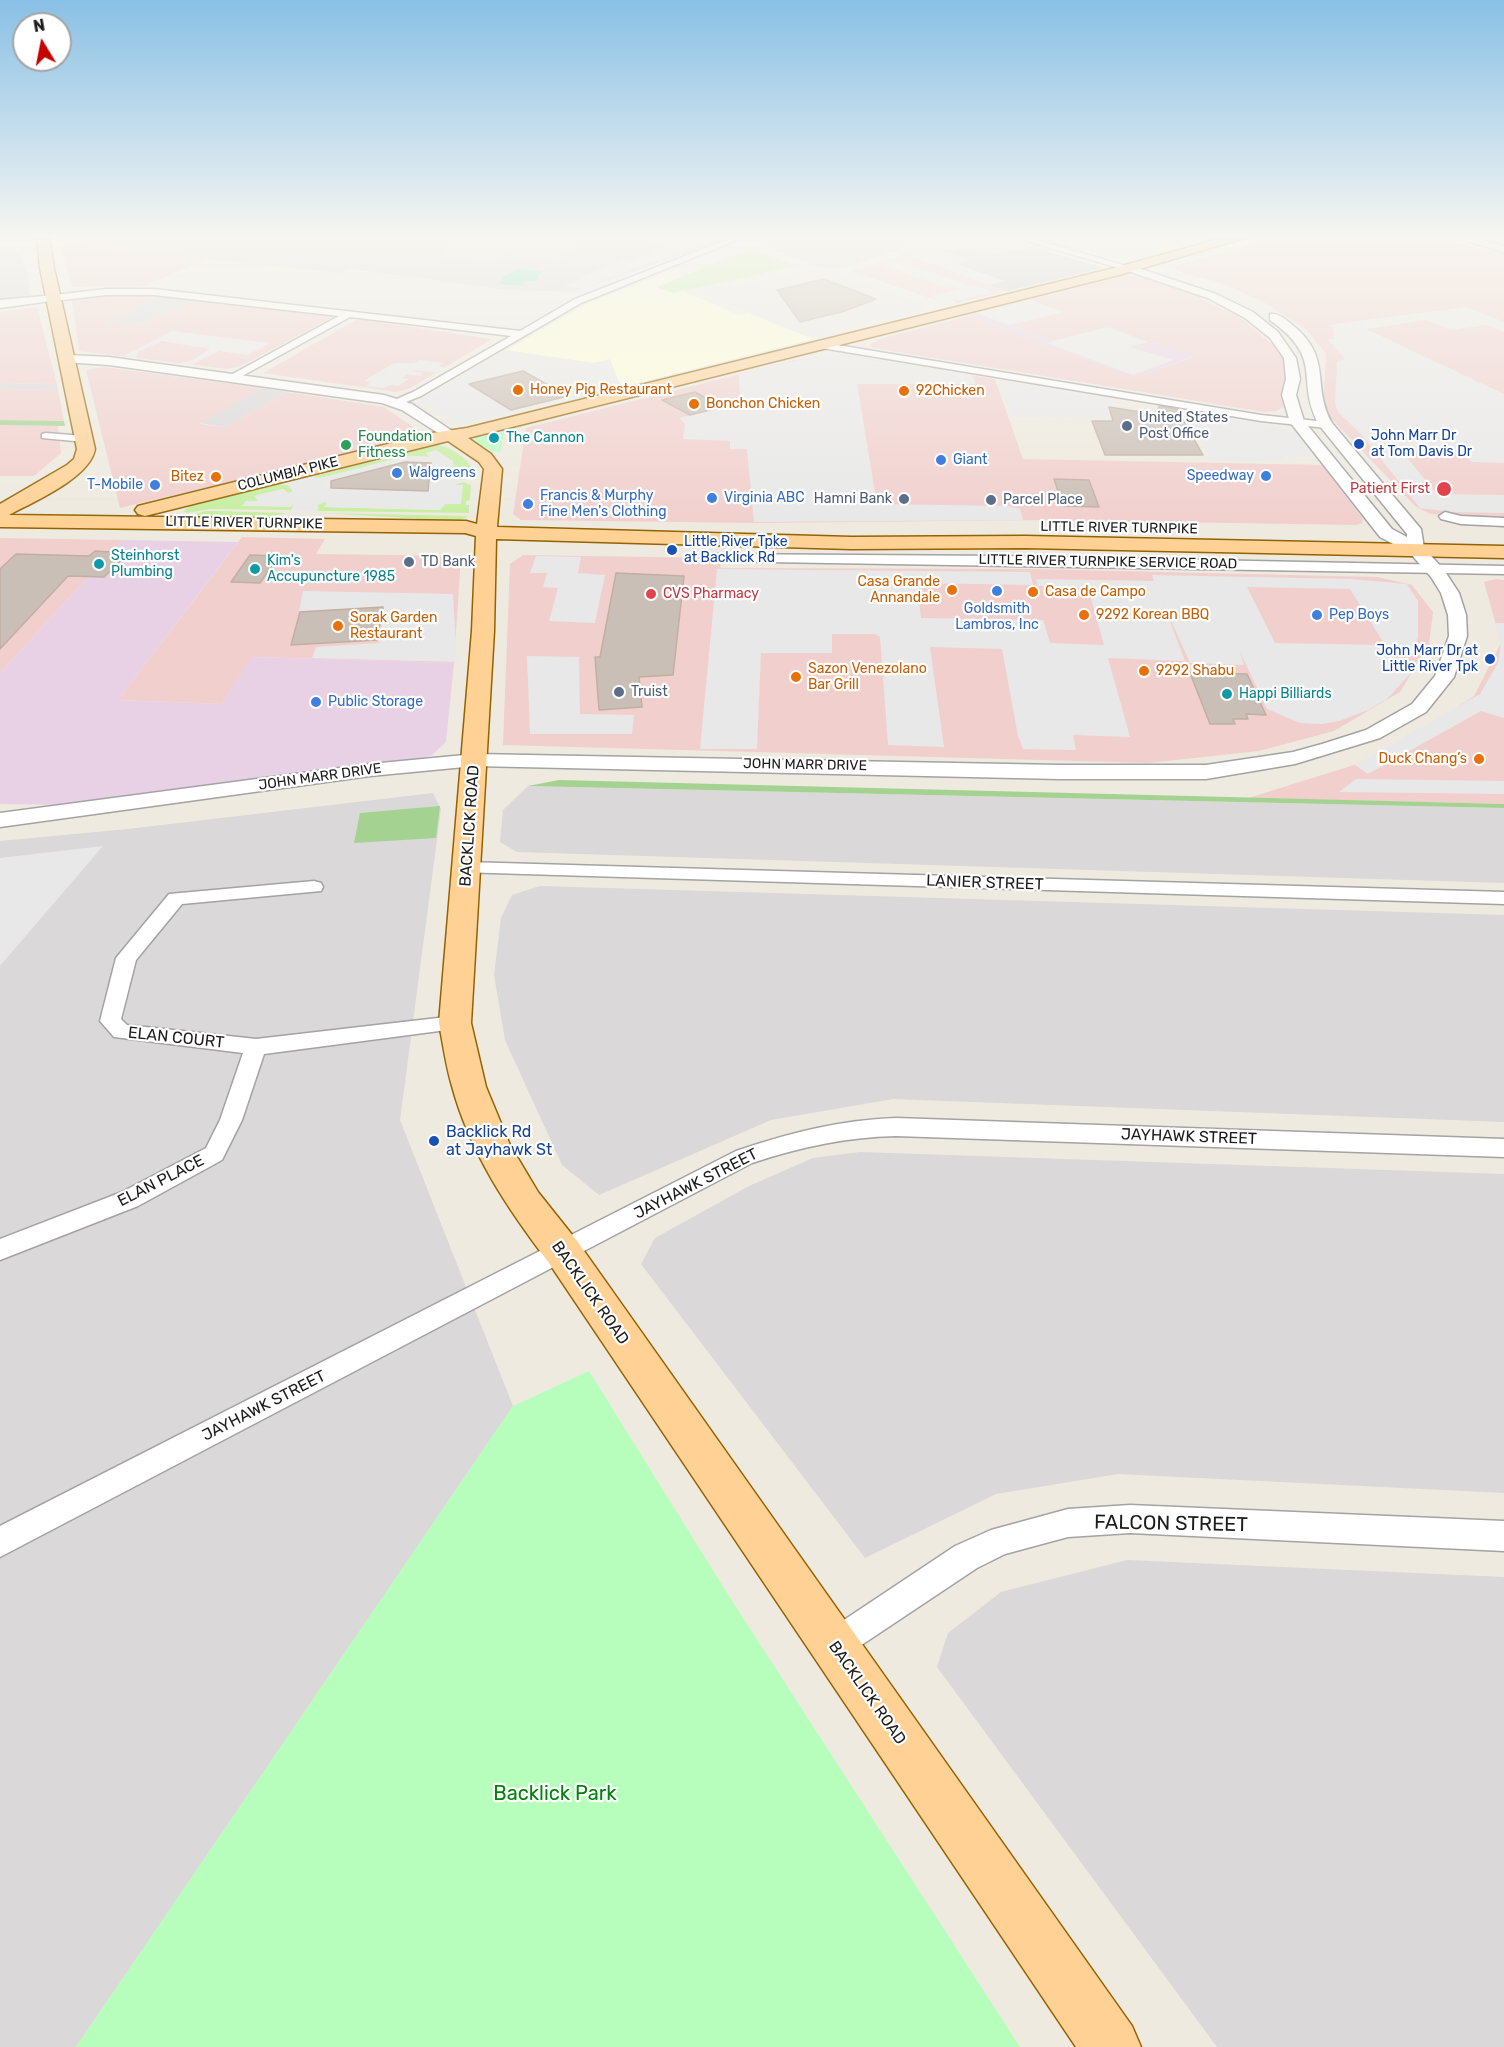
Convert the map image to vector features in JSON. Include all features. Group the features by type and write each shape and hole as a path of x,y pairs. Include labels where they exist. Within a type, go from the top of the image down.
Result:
{"main road":[{"path":"0,512 75,468 86,454 62,333"},
{"name":"COLUMBIA PIKE","path":"103,522 869,333"},
{"name":"BACKLICK ROAD","path":"514,421 493,469 487,533 475,760 455,1023 469,1087 493,1149 525,1203 563,1252 1111,2047"},
{"path":"451,435 502,452"},
{"name":"LITTLE RIVER TURNPIKE","path":"0,521 466,527 487,533"},
{"path":"1025,542 1125,536 1140,534 1146,528"},
{"name":"LITTLE RIVER TURNPIKE","path":"734,538 859,530 1146,528 1386,533 1415,541 1504,552"},
{"name":"LITTLE RIVER TURNPIKE","path":"0,531 463,538 487,533 851,543 1415,541 1504,535"}],"street":[{"path":"233,378 315,333"},
{"path":"510,333 523,334"},
{"path":"1271,333 1284,346 1290,358 1293,379 1289,396 1297,422 1386,533"},
{"name":"JOHN MARR DRIVE","path":"0,820 370,770 475,760 1169,774 1206,772 1295,758 1373,734 1419,708 1444,677 1459,627 1450,593 1435,569 1326,425 1316,408 1316,378 1312,357 1295,333"},
{"path":"396,403 417,394 523,334"},
{"path":"819,345 1326,425"},
{"path":"68,359 109,361 366,396 396,403 421,414 451,435"},
{"path":"1445,516 1461,520 1504,522"},
{"name":"LITTLE RIVER TURNPIKE SERVICE ROAD","path":"711,558 994,560 1504,570"},
{"name":"LANIER STREET","path":"466,868 1504,898"},
{"name":"ELAN COURT","path":"314,887 176,898 126,958 110,1021 121,1032 256,1047 455,1023"},
{"name":"ELAN PLACE","path":"0,1250 130,1199 214,1154 231,1120 256,1047"},
{"name":"JAYHAWK STREET","path":"0,1542 744,1157 819,1133 858,1128 908,1128 1504,1148"},
{"name":"FALCON STREET","path":"834,1645 966,1557 1001,1540 1068,1523 1130,1519 1504,1536"}],"shaded area":[{"path":"0,333 44,333 57,384 0,383"},
{"path":"77,333 305,333 241,366 227,369 79,351"},
{"path":"169,333 270,343 248,355 219,351 190,365 179,363 193,360 210,349 162,341 138,352 136,358 123,356"},
{"path":"334,333 449,333 492,339 409,389 396,392 263,373"},
{"path":"537,333 797,333 813,339 621,387 610,359 594,363 507,350"},
{"path":"797,333 836,333 808,337"},
{"path":"904,333 1014,333 1121,372 1141,375 1194,357 1155,342 1102,358 1032,333 1258,333 1272,344 1280,346 1288,366 1283,408 1264,412 873,348 870,344 877,341 875,340"},
{"path":"1014,333 1032,333 1102,358 1155,342 1195,356 1141,375 1121,372"},
{"path":"1086,333 1122,333 1148,342 1130,347 1173,360 1133,375 1047,343"},
{"path":"1309,333 1504,333 1504,517 1430,514 1415,506 1323,410 1326,354"},
{"path":"1333,333 1373,333 1504,394 1504,463 1472,462 1464,454 1403,453 1437,494 1504,495 1504,513 1451,512 1420,508 1361,434 1339,413 1335,404 1337,362 1345,359 1328,340 1334,339"},
{"path":"510,351 591,363 606,361 622,385 574,398 523,371 470,384 513,412 464,423 449,418 421,401 502,353"},
{"path":"827,353 972,375 976,384 857,384 877,504 1008,506 1020,509 1023,520 754,522 747,449 730,449 730,441 683,439 685,424 679,418 740,403 739,374"},
{"path":"844,355 995,379 1023,459 1322,465 1363,519 1362,523 1357,525 1043,520 755,523 521,520 513,514 526,428 795,360"},
{"path":"419,360 443,363 439,366 447,368 438,373 414,370 412,371 424,373 419,376 406,374 402,378 409,379 398,386 391,385 385,388 366,386 371,382 364,381 394,363 414,363"},
{"path":"104,367 262,388 199,424 225,427 287,392 384,407 425,435 120,508 86,370"},
{"path":"998,380 1116,401 1108,406 1112,418 1011,417"},
{"path":"0,383 57,384 58,390 0,389"},
{"path":"262,388 287,392 225,427 198,423"},
{"path":"0,389 58,390 64,421 0,420"},
{"path":"1198,414 1278,427 1294,433 1313,457 1283,456 1283,461 1212,461 1191,421"},
{"path":"0,425 58,426 61,453 34,476 0,476"},
{"path":"436,450 453,461 454,471 465,472 463,482 452,485 463,485 461,504 445,504 440,510 324,507 327,503 325,502 318,505 318,511 291,510 294,503 291,507 242,506 246,501 258,501 254,496 283,489 288,493 293,491 288,485 278,484 312,476 320,478 406,456 430,457 426,453","holes":["405,462 431,464 429,491 327,488 324,485 327,482"]},
{"path":"242,537 325,539 316,554 461,556 454,663 252,657 222,704 118,700"},
{"path":"0,538 122,540 0,673"},
{"path":"122,540 238,542 118,700 222,704 251,657 454,663 446,742 432,755 405,765 73,805 0,804 0,673"},
{"path":"523,555 718,558 721,568 1032,569 1378,577 1412,585 1433,612 1429,644 1400,692 1334,731 1259,751 1148,763 503,745 510,564"},
{"path":"536,556 581,557 578,573 605,575 595,623 549,621 558,588 543,587 547,573 530,573"},
{"path":"717,569 1030,572 1033,585 917,583 921,618 1043,620 1050,643 1104,645 1088,588 1038,586 1036,579 1154,581 1152,575 1351,579 1407,584 1418,601 1418,637 1412,654 1389,648 1350,589 1247,587 1275,643 1380,645 1412,672 1387,699 1368,710 1339,721 1322,724 1300,723 1267,709 1240,652 1244,665 1190,663 1163,603 1185,661 1108,658 1130,737 1073,735 1076,750 1023,749 1018,736 1002,649 930,647 944,747 888,745 880,637 875,634 832,634 832,653 761,653 757,749 700,749"},
{"path":"1504,580 1504,804 1248,798 1383,756 1474,696 1501,643 1484,582"},
{"path":"303,591 453,594 457,662 312,658 316,647 379,643 384,607 299,611"},
{"path":"1495,623 1504,623 1504,718 1481,711 1368,774 1355,765 1480,694 1498,663 1501,643"},
{"path":"527,656 579,657 580,714 634,715 632,734 530,734"},
{"path":"1356,779 1504,781 1504,794 1339,792"},
{"path":"528,786 1504,808 1504,883 517,852 500,842 503,810"},
{"path":"433,793 441,809 400,1120 513,1406 76,2047 0,2047 0,841 128,829"},
{"path":"103,846 0,966 0,858"},
{"path":"540,886 1504,915 1504,1122 893,1099 771,1120 599,1195 562,1165 505,1040 494,975 501,918 512,895"},
{"path":"860,1152 1504,1174 1504,1493 1118,1474 996,1494 865,1558 641,1264 655,1238 749,1186 813,1158"},
{"path":"1127,1560 1504,1577 1504,2047 1217,2047 937,1667 948,1633 1001,1592"}],"green space":[{"path":"0,420 64,421 65,426 0,425"},
{"path":"505,431 500,452 493,452 472,439"},
{"path":"436,445 456,452 471,467 465,472 455,471 453,463 426,453 430,457 414,456 320,478 311,477"},
{"path":"463,482 471,485 470,500 466,501 466,505 469,505 469,513 318,511 317,507 325,502 327,503 325,507 440,510 445,504 461,503 451,486"},
{"path":"278,484 288,485 293,491 288,493 283,489 255,496 258,501 246,501 296,504 291,510 210,509 187,513 183,511 191,506"},
{"path":"205,511 286,513 266,518 190,516"},
{"path":"323,513 468,516 459,521"},
{"path":"559,780 1504,804 1504,808 528,786"},
{"path":"440,806 436,838 354,843 360,813"},
{"name":"Backlick Park","path":"589,1371 729,1596 1020,2047 76,2047 513,1406"}],"building":[{"name":"Honey Pig Restaurant","path":"523,371 568,396 511,410 469,384"},
{"name":"Bonchon Chicken","path":"695,392 722,407 690,415 662,400"},
{"name":"United States Post Office","path":"1160,406 1177,409 1203,455 1105,455 1092,421 1113,421 1109,407 1154,414"},
{"name":"Walgreens","path":"405,462 431,463 428,491 331,488 331,481"},
{"path":"1054,479 1089,480 1099,507 1063,506"},
{"path":"95,551 129,553 104,577 68,576 0,649 0,569 16,554 89,556"},
{"name":"Kim's Accupuncture 1985","path":"250,555 279,556 260,583 231,582"},
{"path":"616,573 684,576 673,675 639,677 642,707 599,710 595,657 600,657"},
{"name":"Sorak Garden Restaurant","path":"383,607 377,640 291,645 300,612"},
{"name":"Happi Billiards","path":"1190,673 1247,674 1266,715 1246,714 1248,719 1233,719 1235,724 1210,724"}],"place":[{"name":"Honey Pig Restaurant","path":"518,390"},
{"name":"92Chicken","path":"904,391"},
{"name":"Bonchon Chicken","path":"694,404"},
{"name":"United States Post Office","path":"1127,426"},
{"name":"The Cannon","path":"494,438"},
{"name":"John Marr Dr at Tom Davis Dr","path":"1359,444"},
{"name":"Foundation Fitness","path":"346,445"},
{"name":"Giant","path":"941,460"},
{"name":"Walgreens","path":"397,473"},
{"name":"Speedway","path":"1266,476"},
{"name":"Bitez","path":"216,477"},
{"name":"T-Mobile","path":"155,485"},
{"name":"Patient First","path":"1444,489"},
{"name":"Virginia ABC","path":"712,498"},
{"name":"Hamni Bank","path":"904,499"},
{"name":"Parcel Place","path":"991,500"},
{"name":"Francis & Murphy Fine Men's Clothing","path":"528,504"},
{"name":"Little River Tpke at Backlick Rd","path":"672,550"},
{"name":"TD Bank","path":"409,562"},
{"name":"Steinhorst Plumbing","path":"99,564"},
{"name":"Kim's Accupuncture 1985","path":"255,569"},
{"name":"Casa Grande Annandale","path":"952,590"},
{"name":"Goldsmith Lambros, Inc","path":"997,591"},
{"name":"Casa de Campo","path":"1033,592"},
{"name":"CVS Pharmacy","path":"651,594"},
{"name":"9292 Korean BBQ","path":"1084,615"},
{"name":"Pep Boys","path":"1317,615"},
{"name":"Sorak Garden Restaurant","path":"338,626"},
{"name":"John Marr Dr at Little River Tpk","path":"1490,659"},
{"name":"9292 Shabu","path":"1144,671"},
{"name":"Sazon Venezolano Bar Grill","path":"796,677"},
{"name":"Truist","path":"619,692"},
{"name":"Happi Billiards","path":"1227,694"},
{"name":"Public Storage","path":"316,702"},
{"name":"Duck Chang’s","path":"1479,759"},
{"name":"Backlick Rd at Jayhawk St","path":"434,1141"}]}
